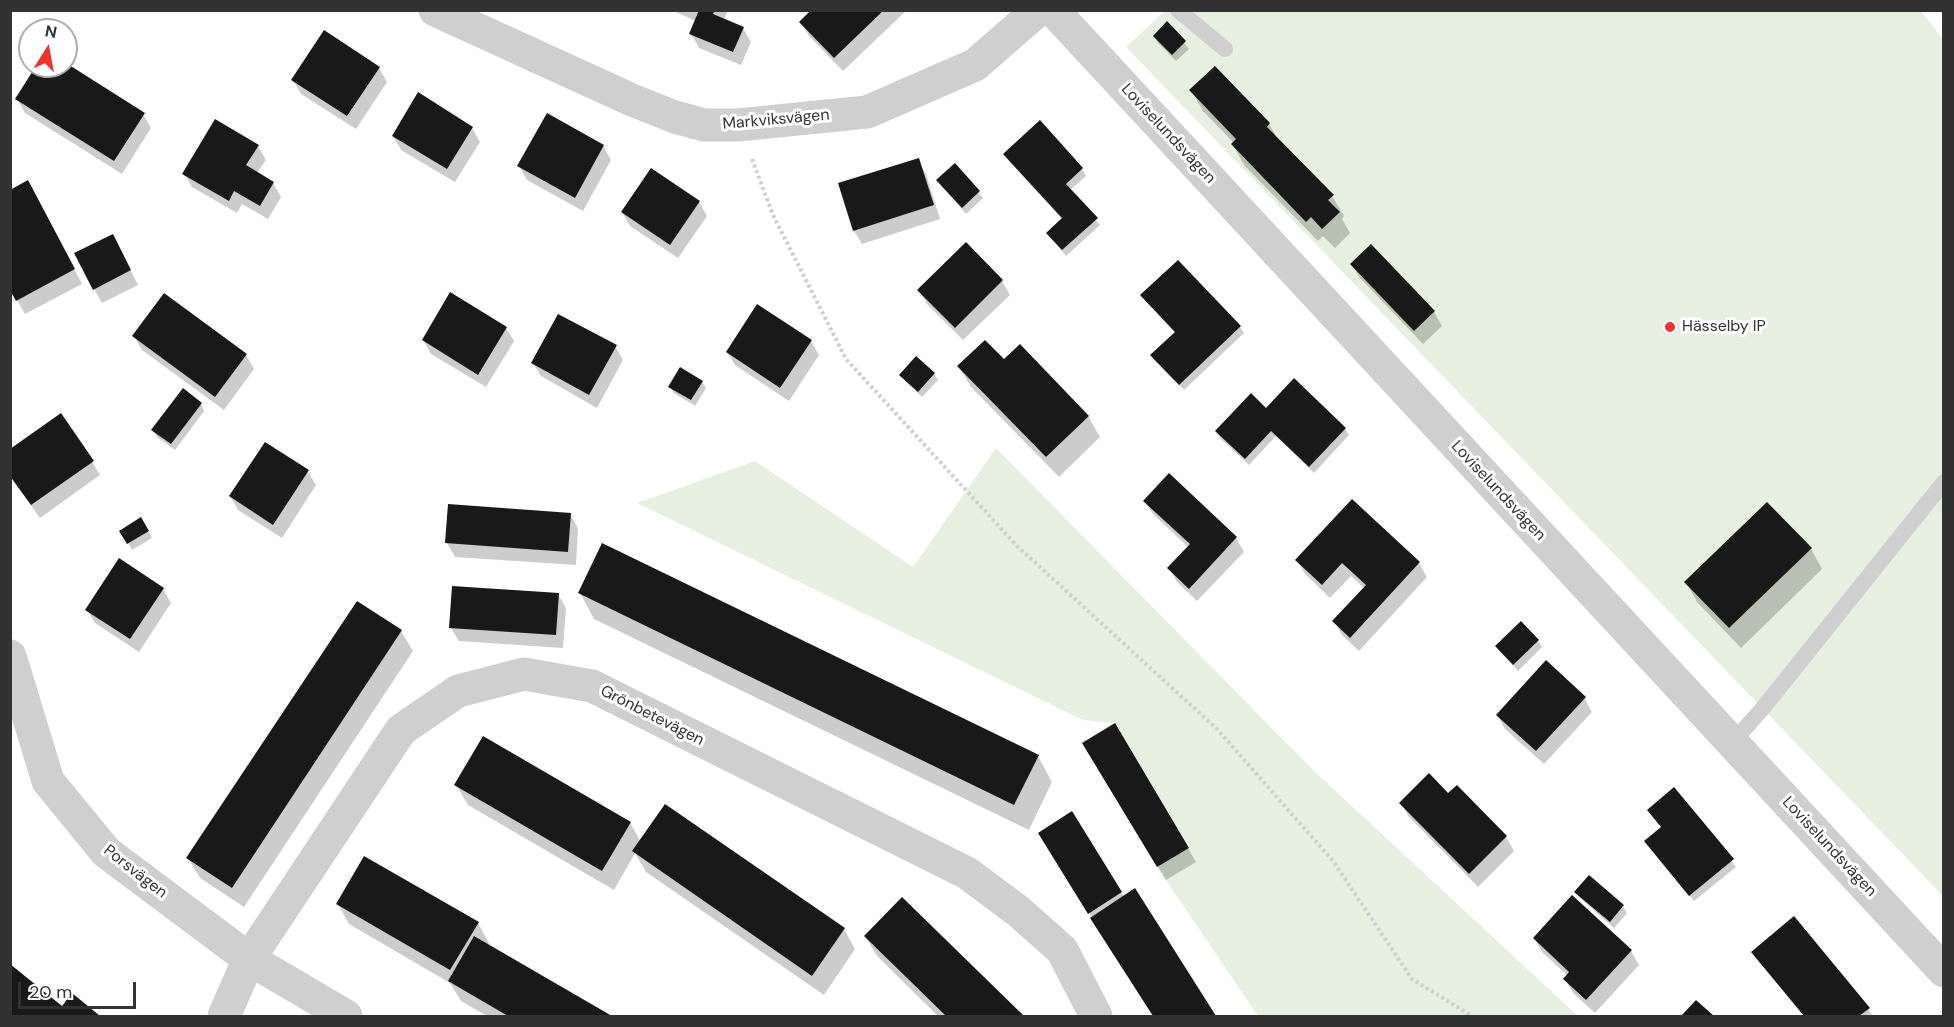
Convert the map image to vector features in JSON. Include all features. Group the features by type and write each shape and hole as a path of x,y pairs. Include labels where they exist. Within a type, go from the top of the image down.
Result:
{"street":[{"name":"Markviksvägen","path":"435,10 632,100 675,117 704,125 738,125 867,112 975,65 1038,10"},
{"name":"Loviselundsvägen","path":"1053,10 1944,971"},
{"name":"Porsvägen","path":"10,656 48,781 106,852 249,959 346,1017"},
{"name":"Grönbetevägen","path":"224,1017 249,959 401,730 458,691 524,674 592,686 967,873 1018,911 1062,950 1096,1017"}],"lane":[{"path":"1178,10 1225,50"},
{"path":"1732,743 1763,708 1944,482"}],"path":[{"path":"738,125 773,215 846,359 1017,546 1217,729 1333,861 1412,979 1473,1017"}],"green space":[{"name":"Hässelby IP","path":"1166,10 1921,11 1944,40 1943,896 1126,47"},
{"path":"996,448 1312,769 1578,1016 1258,1016 1157,867 1189,847 1115,723 1083,720 637,503 755,461 913,567"}],"building":[{"path":"699,10 715,10 713,14 744,27 733,52 689,34"},
{"path":"811,10 884,10 834,58 799,22"},
{"path":"1167,21 1186,41 1172,55 1153,36"},
{"path":"324,30 380,67 347,116 291,80"},
{"path":"1215,66 1270,123 1267,127 1334,195 1328,200 1340,212 1322,229 1311,217 1306,222 1231,144 1236,139 1189,90"},
{"path":"78,71 145,113 114,161 15,99 28,78 78,78"},
{"path":"418,92 473,127 447,169 392,136"},
{"path":"547,113 604,145 575,198 517,166"},
{"path":"215,119 259,145 246,165 274,182 260,206 234,191 229,201 182,174"},
{"path":"1040,120 1083,168 1066,184 1098,218 1062,250 1046,233 1062,218 1003,154"},
{"path":"919,158 934,205 853,231 838,183"},
{"path":"955,163 980,191 962,208 936,180"},
{"path":"651,168 700,201 670,245 621,212"},
{"path":"28,180 75,269 16,301 10,290 10,190"},
{"path":"113,234 131,270 93,290 74,253"},
{"path":"966,242 1003,280 955,328 917,290"},
{"path":"1371,244 1435,311 1414,331 1350,264"},
{"path":"1178,260 1241,326 1179,385 1150,355 1175,332 1140,295"},
{"path":"450,292 507,327 478,375 422,340"},
{"path":"164,293 247,354 215,397 132,336"},
{"path":"757,304 812,340 780,388 726,352"},
{"path":"558,314 617,345 589,395 531,363"},
{"path":"985,340 1004,359 1020,344 1089,416 1046,457 957,366"},
{"path":"916,356 935,373 918,392 899,375"},
{"path":"680,367 703,381 691,400 668,387"},
{"path":"1294,378 1346,428 1309,467 1271,431 1245,459 1215,431 1251,393 1266,408"},
{"path":"183,388 202,403 171,444 151,430"},
{"path":"61,413 94,461 31,505 10,476 10,449"},
{"path":"265,442 309,470 273,525 229,496"},
{"path":"1169,473 1237,537 1189,589 1167,568 1190,544 1143,501"},
{"path":"1352,499 1420,562 1350,638 1332,621 1366,585 1342,563 1322,585 1295,560"},
{"path":"1767,502 1812,548 1729,628 1684,582"},
{"path":"448,504 571,513 568,552 445,543"},
{"path":"141,517 149,531 127,544 119,531"},
{"path":"602,543 1039,755 1014,805 578,593"},
{"path":"119,558 164,588 130,639 85,610"},
{"path":"452,586 559,593 556,635 449,628"},
{"path":"357,601 402,630 232,888 186,858"},
{"path":"1521,621 1539,640 1513,665 1495,646"},
{"path":"1546,660 1586,697 1536,751 1496,715"},
{"path":"1115,723 1189,848 1157,867 1082,743"},
{"path":"483,736 631,822 602,871 454,785"},
{"path":"1429,773 1448,793 1457,785 1507,836 1469,874 1399,803"},
{"path":"1674,787 1734,859 1689,896 1644,841 1661,827 1647,810"},
{"path":"665,804 845,928 812,976 632,851"},
{"path":"1072,811 1122,892 1088,914 1038,833"},
{"path":"364,856 479,922 450,970 336,904"},
{"path":"1589,875 1624,905 1610,922 1574,892"},
{"path":"1135,888 1216,1016 1153,1016 1090,918"},
{"path":"1572,895 1632,950 1586,1000 1563,979 1569,972 1533,938"},
{"path":"902,897 1024,1016 946,1016 864,936"},
{"path":"1794,916 1870,1008 1859,1016 1804,1016 1751,952"},
{"path":"474,936 612,1016 508,1016 448,981"},
{"path":"10,964 62,1006 72,993 100,1016 10,1016"},
{"path":"1696,1000 1714,1016 1681,1016"}],"place":[{"name":"Hässelby IP","path":"1670,327"}]}
